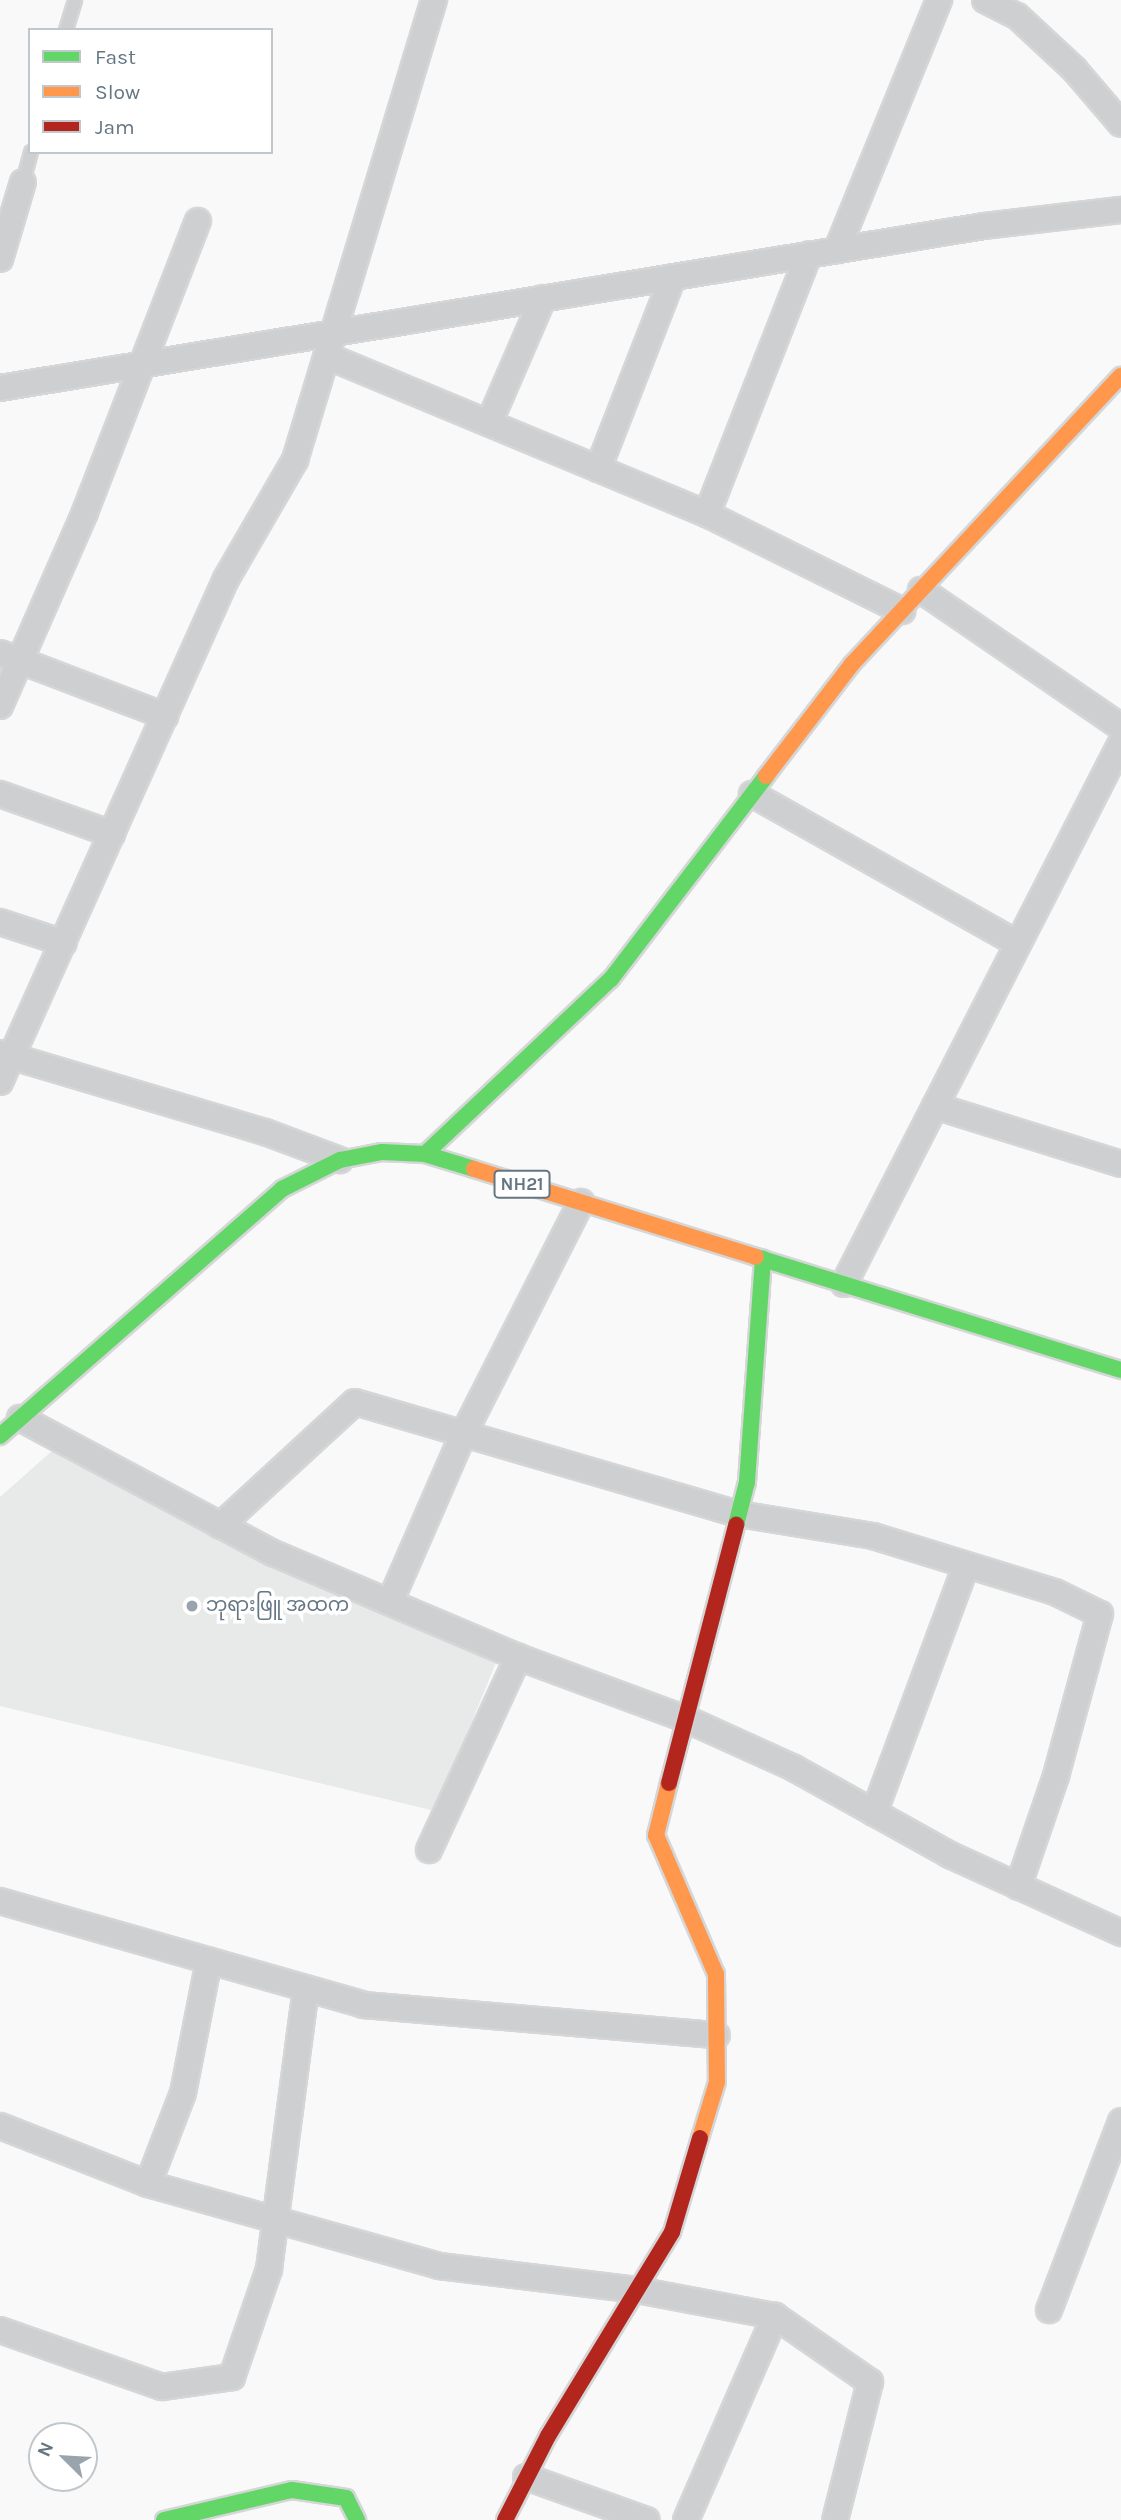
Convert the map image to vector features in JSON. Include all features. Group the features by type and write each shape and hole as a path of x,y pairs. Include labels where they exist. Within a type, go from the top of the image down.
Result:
{"main road":[{"path":"425,1154 611,979 852,664 1121,376"},
{"name":"NH21","path":"0,1436 282,1189 340,1160 382,1152 425,1154 1121,1370"},
{"path":"505,2520 526,2477 672,2232 717,2082 716,1974 656,1835 747,1482 764,1259"},
{"path":"164,2520 292,2490 346,2498 357,2520"}],"street":[{"path":"0,1082 7,1056 64,943 226,579 295,460 434,0"},
{"path":"837,250 939,0"},
{"path":"985,0 1017,16 1074,69 1121,124"},
{"path":"0,259 23,182"},
{"path":"0,388 809,254 1121,210"},
{"path":"0,706 9,657 85,512 198,221"},
{"path":"707,514 809,254"},
{"path":"598,469 673,276"},
{"path":"489,424 543,298"},
{"path":"327,356 707,514 902,611"},
{"path":"922,590 1121,727"},
{"path":"9,657 165,716"},
{"path":"844,1284 1121,743"},
{"path":"0,794 112,834"},
{"path":"752,794 1018,944"},
{"path":"0,922 64,943"},
{"path":"7,1056 265,1132 340,1160"},
{"path":"935,1106 1121,1164"},
{"path":"390,1602 464,1433 582,1202"},
{"path":"220,1526 355,1402 739,1514 873,1536 1055,1592 1100,1614 1056,1776 1018,1887"},
{"path":"20,1418 220,1526 518,1657 686,1718 794,1768 874,1813 1018,1887 1121,1933"},
{"path":"874,1813 966,1566"},
{"path":"429,1850 518,1657"},
{"path":"0,1901 364,2005 716,2035"},
{"path":"148,2184 183,2093 209,1961"},
{"path":"0,2330 162,2387 232,2378 269,2269 306,1989"},
{"path":"1049,2309 1121,2121"},
{"path":"0,2126 148,2184 439,2266 637,2290 775,2316 870,2382 835,2520"},
{"path":"686,2520 775,2316"},
{"path":"526,2477 647,2520"}],"lane":[{"path":"67,28 75,0"},
{"path":"23,182 30,154"}],"shaded area":[{"name":"ဘုရားဖြူ အထက","path":"53,1450 267,1559 500,1653 435,1811 0,1706 0,1497"}],"traffic: fast":[{"path":"425,1154 611,979 766,776"},
{"path":"0,1436 282,1189 340,1160 382,1152 425,1154 474,1169"},
{"path":"756,1257 1121,1370"},
{"path":"736,1525 747,1482 763,1259"},
{"path":"164,2520 292,2490 346,2498 357,2520"}],"traffic: slow":[{"path":"766,776 852,664 1121,376"},
{"path":"474,1169 756,1257"},
{"path":"669,1783 656,1835 716,1974 717,2082 700,2138"}],"traffic: jam":[{"path":"669,1783 736,1525"},
{"path":"505,2520 548,2436 672,2232 700,2138"}],"place":[{"name":"ဘုရားဖြူ အထက","path":"192,1606"}]}
